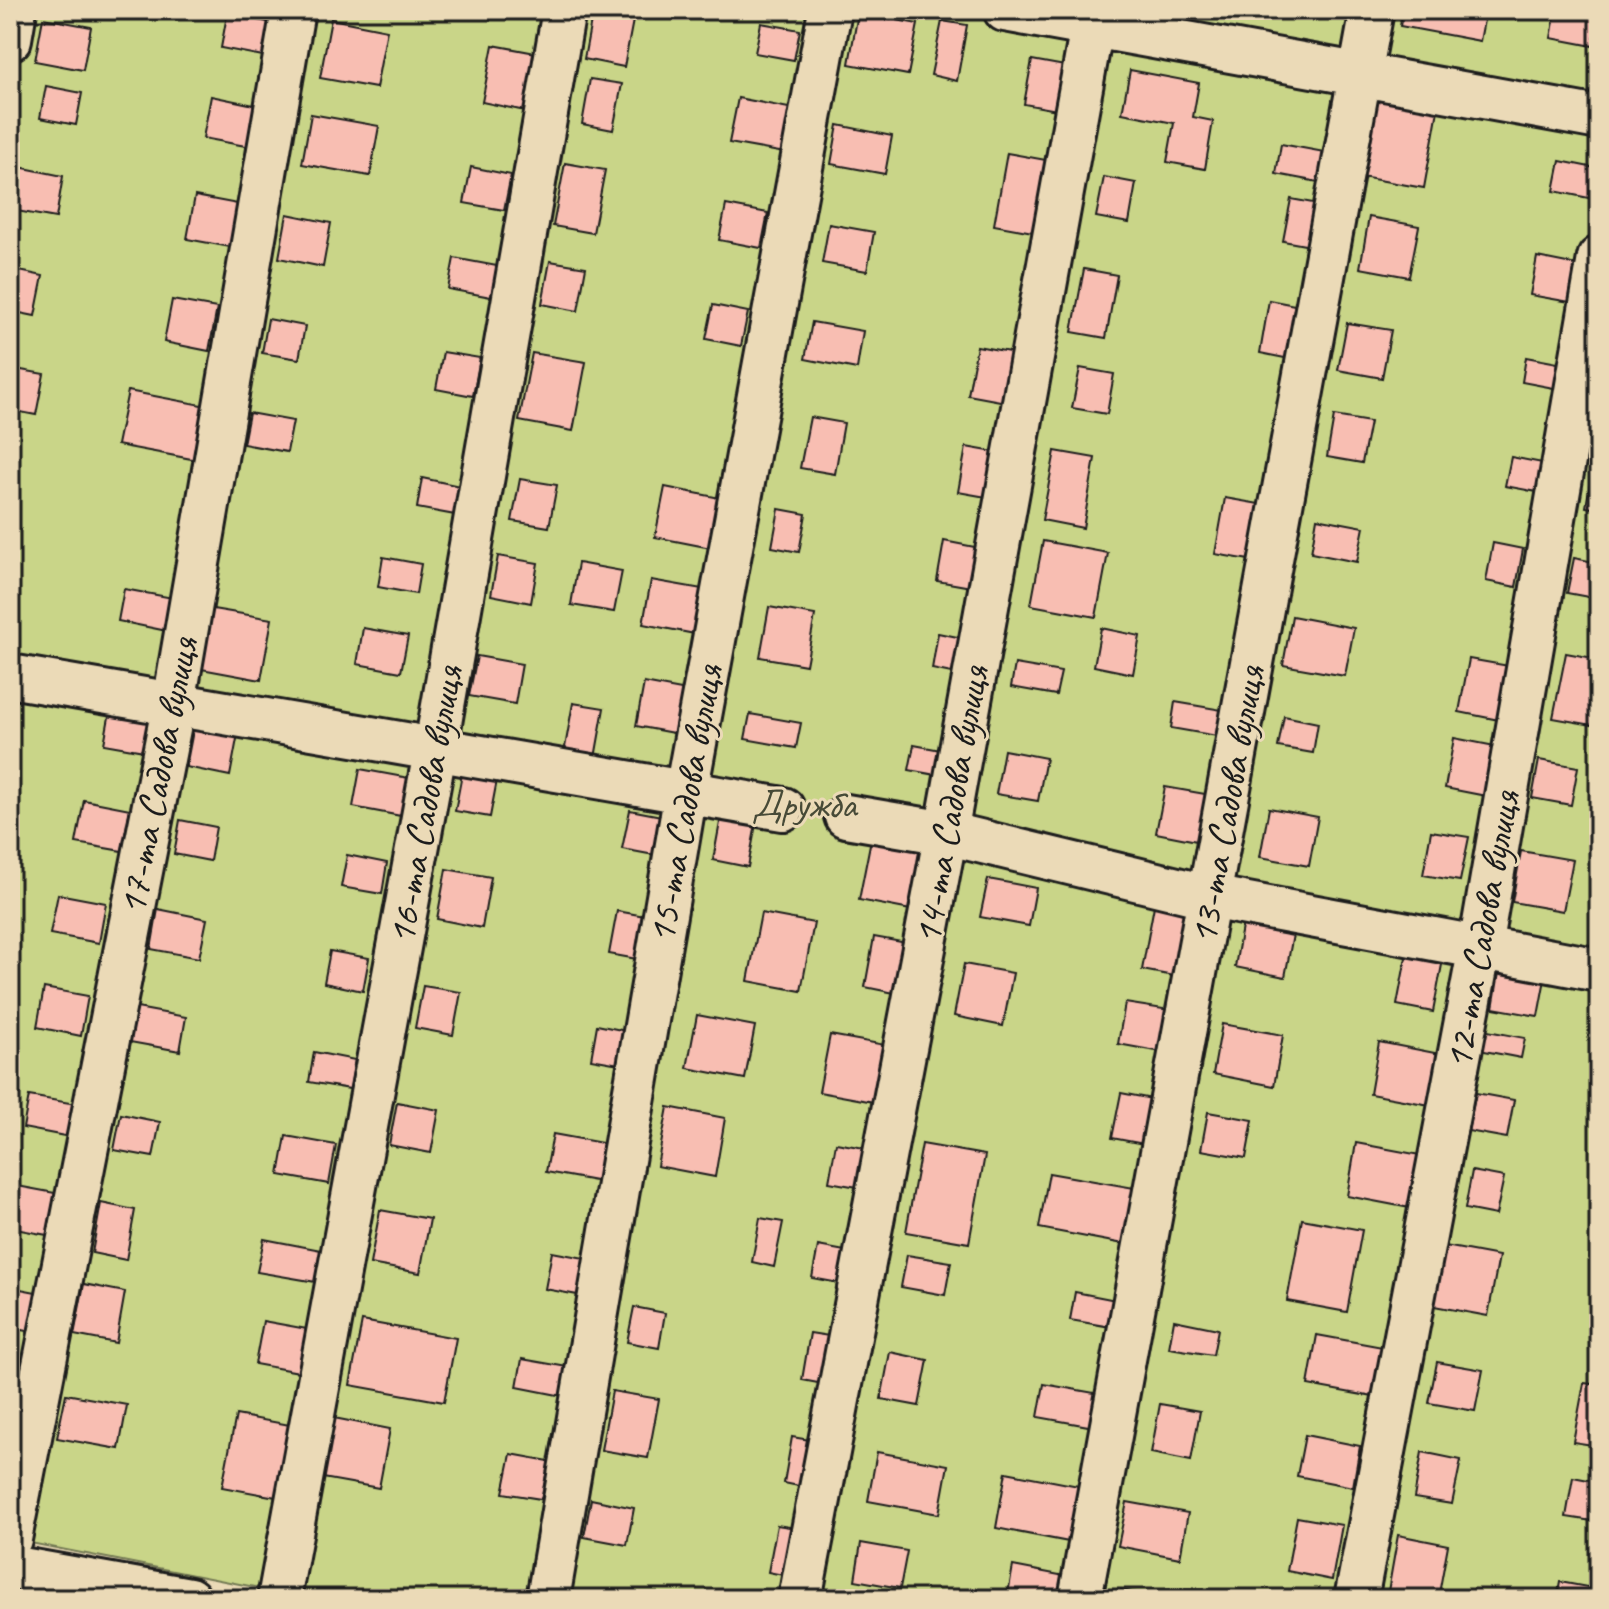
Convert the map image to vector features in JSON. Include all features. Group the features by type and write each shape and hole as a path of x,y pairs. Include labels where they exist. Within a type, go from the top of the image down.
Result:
{"street":[{"path":"10,39 15,10"},
{"name":"17-та Садова вулиця","path":"10,1539 174,703 293,10"},
{"name":"16-та Садова вулиця","path":"279,1599 435,752 564,10"},
{"name":"15-та Садова вулиця","path":"548,1599 686,792 830,10"},
{"path":"1005,10 1094,19 1360,76 1599,118"},
{"name":"13-та Садова вулиця","path":"1080,1599 1372,10"},
{"name":"14-та Садова вулиця","path":"800,1599 946,833 1094,19"},
{"name":"12-та Садова вулиця","path":"1356,1599 1480,947 1599,258"},
{"path":"10,676 435,752 783,809"},
{"path":"846,816 946,833 1210,897 1599,970"},
{"path":"10,1567 189,1599"}],"green space":[{"name":"Дружба","path":"10,10 1599,10 1599,1599 316,1599 10,1539"}],"building":[{"path":"593,10 635,10 624,67 584,59"},
{"path":"1403,10 1486,10 1480,41 1400,26"},
{"path":"1556,10 1599,13 1593,46 1551,38"},
{"path":"858,13 918,24 908,75 849,64"},
{"path":"227,15 274,23 268,57 221,48"},
{"path":"43,18 91,27 83,70 35,61"},
{"path":"331,19 387,30 376,88 320,78"},
{"path":"942,21 967,25 957,81 931,75"},
{"path":"761,23 800,30 794,60 755,53"},
{"path":"493,45 541,54 530,112 482,102"},
{"path":"1032,60 1065,66 1057,110 1024,104"},
{"path":"1130,70 1199,83 1193,117 1213,121 1205,169 1167,162 1174,123 1122,113"},
{"path":"590,79 622,84 613,130 582,124"},
{"path":"46,86 82,93 76,125 40,118"},
{"path":"211,96 259,106 251,147 203,138"},
{"path":"738,98 804,111 796,155 729,143"},
{"path":"1376,98 1438,110 1424,188 1361,177"},
{"path":"311,114 379,126 370,176 302,164"},
{"path":"838,125 892,136 885,174 831,164"},
{"path":"1281,144 1335,154 1329,184 1276,174"},
{"path":"1007,153 1057,162 1044,234 994,225"},
{"path":"1560,161 1595,168 1589,198 1554,191"},
{"path":"565,163 605,170 593,233 553,226"},
{"path":"19,167 63,176 56,218 11,210"},
{"path":"471,167 511,175 504,210 464,203"},
{"path":"1104,177 1136,183 1129,223 1096,217"},
{"path":"195,196 243,205 236,248 187,239"},
{"path":"1291,199 1324,205 1316,247 1283,241"},
{"path":"726,205 768,213 761,248 719,240"},
{"path":"287,214 331,223 323,267 279,258"},
{"path":"1369,217 1419,226 1409,277 1360,268"},
{"path":"829,224 874,232 867,271 822,263"},
{"path":"1537,257 1577,265 1570,302 1530,295"},
{"path":"454,258 497,266 491,297 448,289"},
{"path":"550,261 586,267 578,311 542,304"},
{"path":"10,269 43,276 35,316 10,311"},
{"path":"1084,269 1117,275 1106,338 1072,332"},
{"path":"172,300 217,308 209,351 164,342"},
{"path":"1269,300 1310,308 1300,361 1260,353"},
{"path":"713,305 748,312 741,346 706,339"},
{"path":"268,319 305,326 299,359 262,353"},
{"path":"812,322 863,331 857,369 805,359"},
{"path":"1347,323 1391,330 1382,378 1338,370"},
{"path":"977,346 1031,356 1022,405 968,395"},
{"path":"443,352 480,358 473,396 436,389"},
{"path":"532,353 586,362 573,431 519,421"},
{"path":"1526,357 1563,364 1559,389 1522,382"},
{"path":"10,368 44,374 36,415 10,410"},
{"path":"1080,368 1114,374 1107,414 1072,408"},
{"path":"128,391 207,406 197,460 117,445"},
{"path":"249,413 293,421 287,452 243,444"},
{"path":"1334,416 1370,422 1362,463 1327,457"},
{"path":"810,417 844,423 835,474 800,468"},
{"path":"966,447 1000,453 992,498 958,492"},
{"path":"1055,451 1095,458 1083,528 1042,520"},
{"path":"1511,457 1553,465 1548,494 1505,486"},
{"path":"1594,461 1599,462 1599,509 1586,507"},
{"path":"422,478 460,486 455,515 417,508"},
{"path":"520,479 557,485 549,527 512,521"},
{"path":"665,487 725,499 716,549 655,537"},
{"path":"1225,498 1265,505 1255,561 1215,554"},
{"path":"779,509 806,514 799,552 772,547"},
{"path":"1317,518 1364,527 1357,562 1311,553"},
{"path":"944,541 985,549 977,588 937,581"},
{"path":"1043,541 1108,553 1096,617 1031,605"},
{"path":"1493,543 1523,549 1516,587 1486,581"},
{"path":"498,556 538,563 531,603 491,595"},
{"path":"383,557 421,564 416,594 378,587"},
{"path":"1574,558 1599,563 1599,599 1567,593"},
{"path":"578,563 622,571 614,612 571,605"},
{"path":"651,580 708,590 700,635 643,624"},
{"path":"124,589 173,598 167,631 118,621"},
{"path":"769,607 815,615 806,665 760,657"},
{"path":"207,608 272,619 261,680 196,668"},
{"path":"1292,616 1354,628 1345,676 1283,665"},
{"path":"363,628 408,636 401,672 357,664"},
{"path":"1101,628 1140,636 1133,674 1094,666"},
{"path":"938,633 977,641 971,677 932,669"},
{"path":"1566,653 1599,659 1598,726 1553,718"},
{"path":"477,656 522,664 515,704 469,696"},
{"path":"1469,659 1509,666 1499,720 1459,712"},
{"path":"1015,664 1061,672 1056,695 1011,687"},
{"path":"644,683 692,692 684,735 636,726"},
{"path":"1175,702 1228,711 1223,737 1171,728"},
{"path":"573,703 604,708 595,758 564,753"},
{"path":"111,706 151,713 144,751 104,744"},
{"path":"750,714 801,723 796,748 745,739"},
{"path":"196,715 240,723 230,776 186,767"},
{"path":"1284,716 1318,723 1313,753 1278,747"},
{"path":"1454,738 1495,746 1486,796 1445,788"},
{"path":"914,745 957,753 952,778 909,770"},
{"path":"1004,750 1046,758 1038,801 996,794"},
{"path":"1539,760 1578,767 1571,805 1532,798"},
{"path":"360,769 409,778 401,816 353,807"},
{"path":"462,774 497,780 490,817 455,811"},
{"path":"1165,787 1211,795 1202,842 1156,833"},
{"path":"84,800 130,809 122,851 76,843"},
{"path":"1269,808 1318,817 1309,866 1260,857"},
{"path":"630,810 672,818 665,857 622,849"},
{"path":"721,817 756,824 748,867 713,860"},
{"path":"180,820 216,827 210,861 174,854"},
{"path":"1431,831 1469,837 1460,881 1423,875"},
{"path":"872,834 938,847 926,913 859,900"},
{"path":"1521,851 1573,860 1563,911 1512,902"},
{"path":"347,855 387,863 382,894 341,887"},
{"path":"446,869 491,877 482,928 437,919"},
{"path":"988,879 1036,888 1029,926 980,917"},
{"path":"58,894 106,903 99,943 50,934"},
{"path":"1156,895 1193,902 1179,977 1142,970"},
{"path":"158,909 207,919 199,958 151,949"},
{"path":"617,911 656,918 648,961 609,954"},
{"path":"761,913 814,923 801,991 748,981"},
{"path":"1244,915 1295,924 1285,977 1235,967"},
{"path":"874,937 918,945 909,996 865,987"},
{"path":"1408,947 1444,954 1433,1012 1397,1005"},
{"path":"330,951 369,958 363,991 324,983"},
{"path":"1502,955 1548,963 1538,1016 1493,1008"},
{"path":"964,964 1013,973 1003,1026 954,1016"},
{"path":"423,986 461,992 453,1035 415,1028"},
{"path":"44,988 88,996 81,1036 37,1027"},
{"path":"1125,1003 1170,1010 1162,1052 1118,1044"},
{"path":"137,1008 186,1017 180,1051 130,1042"},
{"path":"697,1015 755,1026 745,1079 687,1068"},
{"path":"1222,1024 1283,1035 1274,1086 1213,1074"},
{"path":"597,1025 631,1032 625,1065 591,1059"},
{"path":"1477,1029 1525,1038 1521,1058 1474,1049"},
{"path":"830,1035 896,1047 885,1104 819,1092"},
{"path":"1379,1042 1440,1054 1430,1105 1370,1094"},
{"path":"314,1052 355,1060 350,1089 309,1082"},
{"path":"1121,1093 1152,1099 1144,1144 1112,1138"},
{"path":"1476,1093 1514,1100 1507,1138 1468,1131"},
{"path":"29,1096 76,1104 70,1137 23,1128"},
{"path":"397,1102 439,1110 431,1153 389,1145"},
{"path":"668,1107 725,1118 715,1177 657,1166"},
{"path":"1208,1112 1253,1120 1246,1158 1201,1150"},
{"path":"121,1114 160,1122 153,1157 114,1150"},
{"path":"553,1134 608,1144 601,1182 546,1172"},
{"path":"286,1136 336,1145 329,1184 279,1175"},
{"path":"836,1143 876,1150 869,1189 829,1182"},
{"path":"1356,1143 1420,1155 1410,1208 1347,1196"},
{"path":"922,1144 985,1155 969,1243 906,1232"},
{"path":"1472,1171 1504,1177 1496,1215 1465,1209"},
{"path":"1049,1173 1140,1189 1129,1245 1039,1228"},
{"path":"12,1185 55,1193 47,1235 10,1228"},
{"path":"101,1203 135,1210 126,1260 92,1253"},
{"path":"380,1210 430,1219 420,1273 370,1264"},
{"path":"760,1218 783,1222 774,1267 752,1262"},
{"path":"1302,1219 1362,1230 1347,1312 1287,1301"},
{"path":"264,1239 321,1250 316,1282 257,1272"},
{"path":"818,1246 861,1254 855,1286 812,1278"},
{"path":"1445,1246 1499,1256 1488,1316 1434,1306"},
{"path":"552,1252 590,1259 583,1296 545,1289"},
{"path":"907,1255 951,1262 945,1295 901,1287"},
{"path":"84,1284 125,1292 116,1343 74,1335"},
{"path":"10,1287 36,1292 28,1331 10,1328"},
{"path":"1075,1292 1116,1300 1111,1327 1070,1320"},
{"path":"634,1307 665,1313 659,1348 627,1342"},
{"path":"1174,1320 1218,1329 1213,1355 1169,1348"},
{"path":"263,1321 307,1329 299,1372 255,1364"},
{"path":"362,1321 456,1338 444,1402 350,1385"},
{"path":"810,1333 842,1338 834,1386 802,1380"},
{"path":"1317,1335 1388,1348 1379,1398 1308,1385"},
{"path":"890,1352 928,1360 919,1406 881,1399"},
{"path":"522,1359 573,1368 568,1397 517,1387"},
{"path":"1437,1362 1483,1370 1475,1411 1429,1403"},
{"path":"1584,1383 1599,1385 1599,1446 1573,1442"},
{"path":"1044,1384 1100,1394 1094,1427 1038,1417"},
{"path":"612,1391 659,1399 648,1458 601,1450"},
{"path":"66,1394 127,1405 119,1449 57,1438"},
{"path":"1160,1404 1200,1411 1191,1461 1151,1453"},
{"path":"236,1415 290,1425 276,1497 222,1487"},
{"path":"334,1418 390,1429 379,1488 323,1478"},
{"path":"1305,1435 1360,1446 1353,1487 1297,1476"},
{"path":"792,1437 822,1442 813,1489 784,1483"},
{"path":"877,1452 948,1465 939,1514 868,1501"},
{"path":"1422,1452 1461,1460 1452,1504 1414,1498"},
{"path":"511,1454 549,1461 541,1499 503,1493"},
{"path":"1006,1472 1084,1487 1074,1543 996,1528"},
{"path":"1573,1477 1599,1482 1599,1522 1566,1517"},
{"path":"591,1499 634,1508 627,1545 584,1537"},
{"path":"1127,1502 1188,1513 1180,1558 1118,1546"},
{"path":"1297,1517 1342,1525 1332,1580 1287,1571"},
{"path":"777,1525 802,1529 793,1577 768,1572"},
{"path":"1398,1535 1448,1545 1438,1599 1387,1597"},
{"path":"861,1543 907,1551 900,1588 855,1580"},
{"path":"1013,1566 1070,1577 1066,1599 1007,1599"},
{"path":"1560,1582 1593,1588 1591,1599 1557,1599"},
{"path":"1121,1590 1171,1599 1119,1599"}]}
